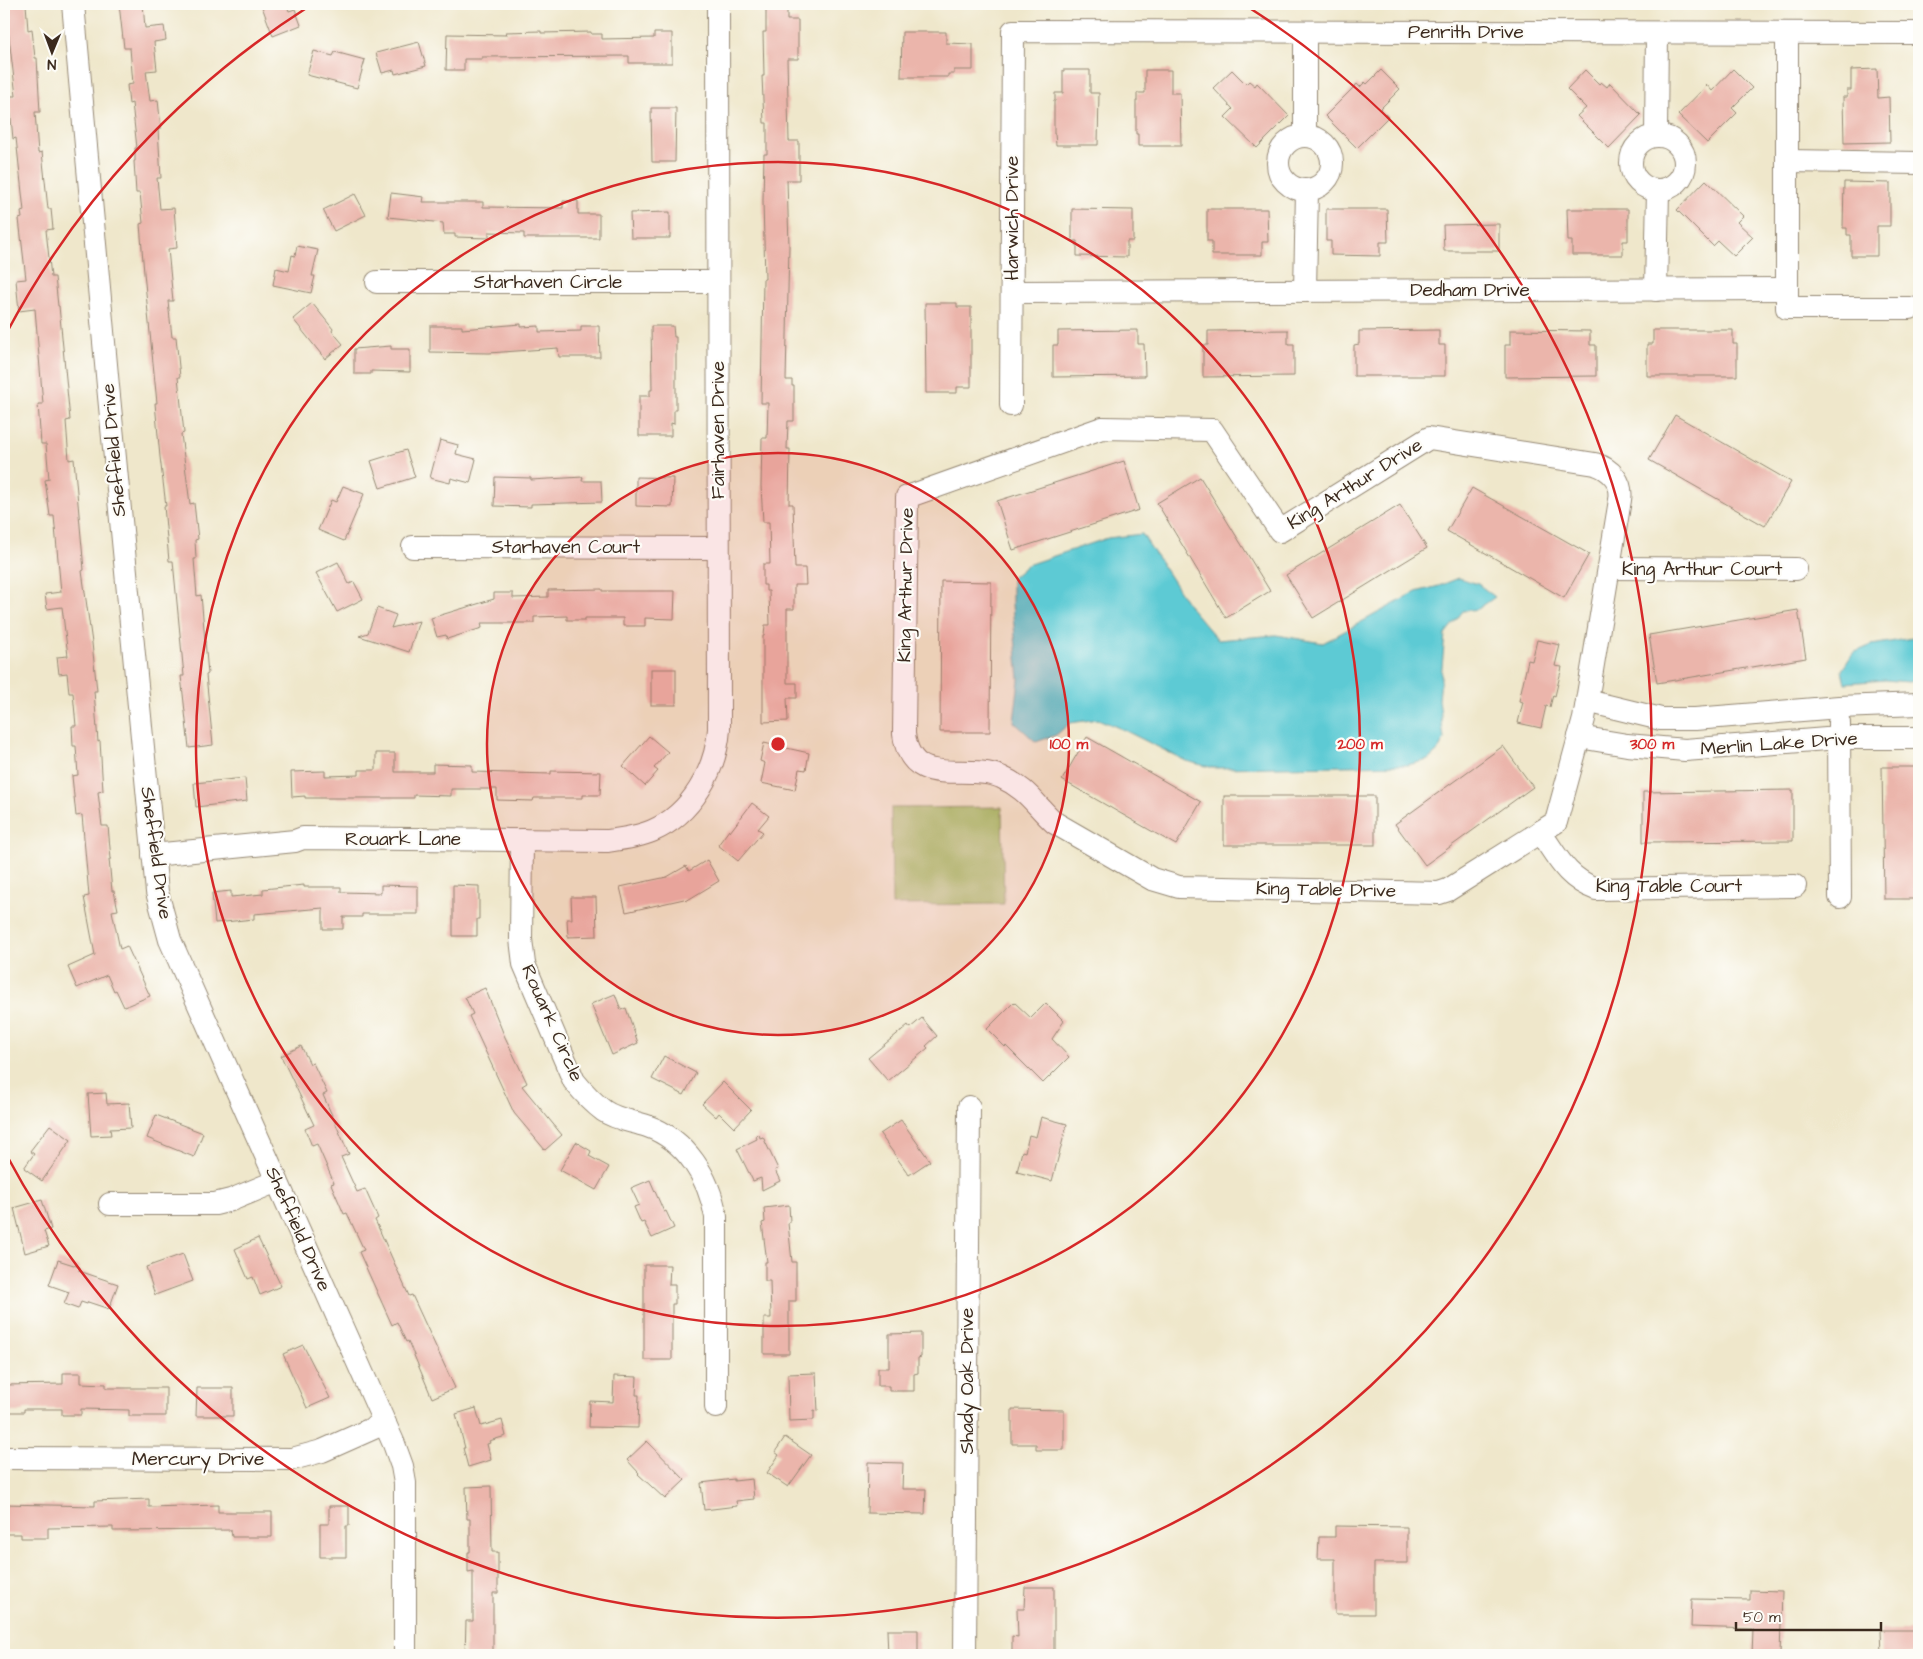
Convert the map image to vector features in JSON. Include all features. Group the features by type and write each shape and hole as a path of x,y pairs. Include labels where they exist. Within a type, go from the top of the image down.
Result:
{"street":[{"name":"Sheffield Drive","path":"73,4 158,892 170,940 385,1423 402,1466 405,1483 405,1655"},
{"name":"Fairhaven Drive","path":"653,830 669,820 690,802 708,775 716,752 718,729 718,4"},
{"name":"Penrith Drive","path":"1013,31 1919,33"},
{"name":"Harwich Drive","path":"1011,406 1013,31"},
{"path":"1305,32 1305,136"},
{"path":"1656,135 1657,32"},
{"path":"1786,33 1787,308 1910,308"},
{"path":"1656,135 1673,140 1684,153 1685,162 1684,170 1675,184 1667,189 1658,190 1649,189 1634,177 1630,159 1633,150 1639,143 1656,135"},
{"path":"1305,136 1321,142 1327,148 1332,164 1326,180 1319,186 1307,190 1294,188 1286,182 1278,166 1278,157 1288,142 1305,136"},
{"path":"1787,161 1919,162"},
{"path":"1305,291 1307,190"},
{"path":"1656,290 1658,190"},
{"name":"Starhaven Circle","path":"377,282 718,282"},
{"name":"Dedham Drive","path":"1012,292 1787,289"},
{"name":"King Arthur Drive","path":"1003,778 978,772 936,772 929,770 914,760 905,742 907,497 1102,428 1212,430 1280,531 1429,438 1595,464 1604,468 1617,481 1620,492 1583,719"},
{"name":"Starhaven Court","path":"413,547 718,548"},
{"name":"King Arthur Court","path":"1609,568 1796,569"},
{"name":"Merlin Lake Drive","path":"1583,719 1695,720 1839,708 1919,704"},
{"path":"1839,708 1840,897"},
{"name":"Merlin Lake Drive","path":"1583,719 1627,745 1685,750 1839,738 1919,738"},
{"name":"King Table Drive","path":"1003,778 1026,792 1055,824 1152,878 1179,887 1438,893 1448,890 1556,822 1583,719"},
{"name":"Rouark Lane","path":"153,855 295,841 303,838 607,841 626,839 653,830"},
{"name":"King Table Court","path":"1540,832 1567,872 1582,884 1596,888 1795,886"},
{"name":"Rouark Circle","path":"522,840 521,939 524,964 574,1081 585,1094 606,1112 621,1120 648,1126 672,1140 697,1166 710,1191 716,1217 716,1407"},
{"name":"Shady Oak Drive","path":"964,1655 969,1106"},
{"path":"110,1204 215,1204 242,1196 277,1181"},
{"name":"Mercury Drive","path":"4,1458 292,1459 322,1451 385,1423"}],"green space":[{"path":"1002,807 1004,904 892,905 891,808"}],"water":[{"path":"1142,534 1189,606 1218,640 1276,635 1323,643 1416,592 1459,578 1478,584 1495,597 1478,609 1463,611 1445,634 1439,700 1444,739 1438,751 1428,760 1407,765 1214,768 1186,761 1098,719 1070,723 1056,735 1036,742 1014,722 1019,679 1012,605 1012,578 1027,565 1108,538"},
{"path":"1919,637 1919,679 1909,682 1885,680 1845,683 1842,670 1853,653 1872,645"}],"building":[{"path":"5,4 26,4 28,30 32,29 35,58 37,58 40,112 35,112 38,153 42,152 48,209 51,209 53,229 46,230 51,277 55,277 59,306 70,420 66,421 69,460 74,459 84,570 82,571 97,691 94,691 103,791 98,792 102,826 108,826 112,891 114,891 118,910 112,911 120,949 127,946 150,996 124,1007 107,975 77,988 68,967 95,955 84,897 89,896 82,815 76,816 72,776 78,775 76,746 73,746 72,726 76,726 73,693 69,693 67,673 59,674 57,657 68,656 62,607 47,609 45,594 61,592 54,516 50,516 45,480 49,479 46,444 41,444 38,404 43,404 35,309 19,311 16,280 26,279 19,219 22,218 21,212 24,211 16,138 13,139 9,96 16,96"},
{"path":"119,4 143,4 145,28 164,26 166,40 154,42 157,70 146,71 150,101 158,100 161,129 158,129 161,178 157,178 160,209 174,208 177,248 168,249 173,301 168,301 172,337 176,337 180,377 178,377 184,433 181,434 190,504 194,503 198,539 195,540 196,559 194,559 197,596 201,595 213,745 189,748 181,676 184,676 173,561 169,561 164,506 166,506 140,224 143,223 140,193 136,193 134,161 135,148 137,148 132,103 129,104 127,85 133,84 130,48 124,48"},
{"path":"261,4 286,4 289,11 295,9 301,25 273,36"},
{"path":"766,4 787,4 787,20 798,20 798,59 787,59 789,141 799,141 799,180 787,180 789,246 786,380 792,380 792,386 794,386 794,421 788,421 787,449 790,449 789,504 793,504 795,568 805,568 806,585 794,585 794,609 787,609 787,683 797,683 797,698 787,698 788,721 763,722 763,636 765,625 770,625 769,591 766,591 766,585 763,585 763,564 770,564 769,522 763,522 761,486 762,438 767,438 768,403 761,403 763,279 765,279 764,154 767,154 767,123 764,123 762,76 764,76 763,32 766,32"},
{"path":"541,31 541,33 591,32 591,34 602,34 602,39 654,38 654,33 672,33 672,63 629,63 629,56 482,57 482,59 464,59 464,70 446,70 447,34 507,35 506,32"},
{"path":"902,32 946,32 946,43 973,44 973,70 954,70 954,74 948,74 948,77 901,77"},
{"path":"419,42 426,66 395,74 394,70 382,73 376,53"},
{"path":"314,51 333,56 335,52 365,60 357,88 307,75"},
{"path":"1733,69 1752,88 1732,108 1737,113 1707,143 1678,115 1707,85 1712,91"},
{"path":"1877,69 1878,98 1889,97 1890,142 1844,143 1843,97 1847,97 1847,90 1851,90 1851,70"},
{"path":"1063,70 1090,70 1090,93 1099,93 1098,145 1056,145 1054,101 1055,93 1063,93"},
{"path":"1145,70 1171,70 1171,93 1180,93 1181,146 1138,146 1136,101 1137,93 1145,93"},
{"path":"1232,70 1246,84 1249,81 1255,86 1257,83 1289,116 1257,148 1225,117 1233,109 1213,88"},
{"path":"1381,70 1400,89 1380,109 1388,117 1357,148 1325,116 1357,84 1360,87 1365,82 1367,84"},
{"path":"1585,70 1599,84 1601,82 1607,87 1610,83 1641,115 1609,148 1577,116 1586,108 1567,89"},
{"path":"651,108 676,108 675,162 652,162"},
{"path":"1706,180 1743,216 1737,222 1753,237 1734,256 1718,241 1713,246 1677,210"},
{"path":"1844,182 1890,183 1890,226 1877,226 1877,256 1851,256 1851,235 1847,235 1847,228 1843,228"},
{"path":"391,193 424,197 423,202 483,202 483,207 563,208 563,201 578,201 578,214 599,214 599,238 524,238 524,233 489,232 489,238 455,237 455,234 444,234 443,223 388,217"},
{"path":"355,194 366,215 334,231 323,210"},
{"path":"1072,209 1133,210 1133,241 1127,241 1127,257 1077,256 1077,241 1072,241"},
{"path":"1207,209 1267,209 1268,242 1262,242 1262,255 1212,255 1212,241 1207,241"},
{"path":"1326,209 1387,209 1388,242 1380,242 1380,256 1331,255 1331,241 1326,241"},
{"path":"1567,209 1628,209 1628,241 1623,241 1623,255 1572,255 1572,241 1568,241"},
{"path":"670,212 670,238 631,238 630,213"},
{"path":"1499,224 1499,251 1444,251 1443,225"},
{"path":"297,246 318,250 312,276 315,276 311,293 273,285 276,268 289,271 292,255 295,256"},
{"path":"312,303 343,344 325,359 293,319"},
{"path":"925,303 957,303 957,307 971,307 971,387 957,387 957,393 926,393"},
{"path":"521,324 521,327 539,326 539,332 581,331 581,326 599,326 600,357 559,357 558,348 489,353 430,352 430,326 462,326 462,329"},
{"path":"651,326 673,326 674,337 676,337 676,410 674,410 674,424 671,423 671,436 639,436 639,396 650,396 650,390 652,390"},
{"path":"1138,330 1138,344 1144,344 1145,376 1053,377 1053,345 1058,345 1058,331"},
{"path":"1288,330 1288,344 1294,344 1294,376 1203,377 1203,345 1208,345 1208,331"},
{"path":"1439,330 1439,345 1445,345 1445,376 1354,376 1354,345 1359,344 1359,331"},
{"path":"1510,330 1590,331 1590,345 1596,345 1596,376 1505,377 1505,345 1510,345"},
{"path":"1653,330 1733,330 1733,344 1737,344 1737,376 1647,376 1647,344 1653,344"},
{"path":"391,346 391,349 410,349 410,372 371,371 371,374 354,374 354,349"},
{"path":"1675,415 1791,482 1765,526 1649,460"},
{"path":"440,440 458,445 456,454 476,459 470,483 451,478 450,483 430,478"},
{"path":"406,450 415,477 380,488 371,461"},
{"path":"1124,461 1139,510 1013,550 997,501"},
{"path":"495,477 531,478 531,480 583,477 582,481 601,481 602,502 531,504 531,507 494,506"},
{"path":"636,477 673,478 672,507 636,506"},
{"path":"1200,477 1270,591 1226,618 1157,503"},
{"path":"343,486 364,494 344,541 318,530 331,500 336,502"},
{"path":"1472,488 1589,554 1564,598 1447,531"},
{"path":"1400,505 1427,548 1313,618 1286,575"},
{"path":"338,562 349,584 354,582 363,599 337,612 316,573"},
{"path":"941,581 991,582 990,732 940,732"},
{"path":"602,589 602,591 675,591 674,619 645,618 645,626 623,626 623,618 567,620 567,616 534,617 534,623 481,623 482,628 447,639 446,635 437,637 431,618 494,599 494,593 513,593 513,598 548,597 548,590"},
{"path":"377,608 396,615 391,628 419,621 409,652 359,636 368,633"},
{"path":"1798,610 1806,658 1657,683 1649,635"},
{"path":"1537,640 1560,645 1555,666 1562,667 1555,696 1553,695 1550,707 1546,706 1541,728 1518,723 1523,702 1519,701 1528,660 1532,661"},
{"path":"651,669 676,669 676,705 651,705"},
{"path":"649,736 668,752 654,768 658,771 645,786 623,766"},
{"path":"1087,737 1201,802 1176,845 1062,780"},
{"path":"764,743 809,753 806,770 799,769 795,790 761,783 765,763 760,761"},
{"path":"1503,746 1533,787 1425,865 1395,824"},
{"path":"376,753 395,753 395,772 433,772 433,764 472,765 472,772 551,774 551,771 601,772 600,795 583,795 583,798 534,798 533,801 497,800 497,789 451,789 451,796 414,795 414,798 292,797 291,772 325,771 325,776 359,775 359,770 376,770"},
{"path":"1882,767 1919,767 1919,899 1884,899"},
{"path":"245,778 247,801 196,807 194,783"},
{"path":"1793,790 1793,841 1643,842 1643,792"},
{"path":"1224,796 1375,796 1375,845 1224,845"},
{"path":"752,803 769,816 758,829 763,832 738,861 718,845"},
{"path":"707,860 719,881 686,901 684,899 626,912 620,887 667,877 686,866 689,871"},
{"path":"304,885 304,887 341,887 341,892 381,893 381,885 418,886 418,914 362,914 362,917 343,917 343,929 323,929 323,908 254,914 254,919 215,923 212,893 231,891 231,897 263,894 263,889"},
{"path":"453,885 479,886 477,936 453,936"},
{"path":"571,897 596,897 597,936 568,937 567,919 572,919"},
{"path":"485,988 504,1035 527,1083 522,1086 562,1135 545,1150 514,1113 469,1016 473,1014 465,997"},
{"path":"615,994 621,1010 626,1008 638,1043 612,1055 591,1004"},
{"path":"1014,1002 1031,1018 1046,1003 1064,1021 1052,1039 1069,1057 1043,1083 987,1029"},
{"path":"922,1018 937,1036 926,1046 928,1048 888,1081 868,1058 908,1025 910,1028"},
{"path":"301,1046 310,1064 313,1063 327,1093 323,1095 349,1154 341,1157 357,1192 365,1189 378,1218 375,1220 409,1296 412,1295 455,1388 432,1398 408,1341 406,1342 397,1322 392,1325 359,1252 364,1250 347,1213 344,1214 331,1184 334,1183 317,1144 312,1146 305,1129 314,1125 281,1056"},
{"path":"664,1056 696,1073 684,1095 652,1079"},
{"path":"723,1082 751,1110 734,1128 719,1113 716,1117 702,1104"},
{"path":"106,1093 107,1104 129,1103 131,1128 110,1129 111,1135 91,1136 88,1094"},
{"path":"156,1115 203,1133 194,1157 147,1138"},
{"path":"1041,1117 1067,1124 1052,1181 1017,1172 1022,1151 1025,1152 1029,1135 1036,1137"},
{"path":"901,1120 930,1161 909,1175 880,1134"},
{"path":"50,1125 71,1140 42,1181 24,1168 34,1154 30,1151"},
{"path":"759,1134 760,1138 763,1137 778,1169 775,1170 780,1181 762,1190 761,1178 753,1181 737,1149 757,1139 756,1135"},
{"path":"576,1142 591,1151 589,1156 609,1167 596,1190 560,1170"},
{"path":"650,1180 664,1212 666,1211 674,1228 652,1238 644,1222 641,1223 634,1207 639,1205 631,1188"},
{"path":"42,1200 51,1229 44,1231 49,1246 25,1253 14,1208"},
{"path":"789,1205 790,1222 788,1223 792,1262 796,1262 796,1301 789,1301 789,1354 764,1354 764,1318 771,1318 770,1281 765,1281 765,1262 767,1262 762,1223 765,1222 764,1208"},
{"path":"258,1238 281,1286 260,1295 253,1277 248,1279 235,1249"},
{"path":"183,1254 193,1281 155,1295 146,1267"},
{"path":"58,1260 80,1267 79,1271 118,1284 109,1309 88,1302 87,1304 81,1302 78,1309 64,1304 69,1292 49,1285"},
{"path":"644,1265 670,1265 669,1285 675,1285 675,1304 672,1304 672,1360 644,1360"},
{"path":"921,1333 921,1357 918,1358 918,1373 914,1374 914,1391 889,1391 889,1386 878,1386 878,1368 889,1368 889,1334"},
{"path":"303,1345 330,1398 307,1408 283,1354"},
{"path":"63,1373 81,1373 81,1383 106,1384 106,1388 166,1388 166,1416 129,1416 129,1410 81,1409 81,1415 62,1415 62,1409 24,1409 24,1412 4,1412 4,1385 63,1384"},
{"path":"816,1373 818,1411 814,1410 814,1420 789,1421 788,1374"},
{"path":"614,1376 637,1377 636,1395 639,1395 638,1428 589,1427 590,1401 613,1402"},
{"path":"197,1388 233,1388 233,1416 196,1416"},
{"path":"476,1408 481,1426 502,1420 506,1436 489,1441 490,1443 487,1444 491,1460 468,1467 456,1414"},
{"path":"1012,1409 1064,1410 1064,1450 1036,1450 1036,1444 1012,1444"},
{"path":"785,1437 811,1455 788,1487 767,1473 779,1455 775,1452"},
{"path":"647,1441 685,1480 665,1499 638,1474 627,1460"},
{"path":"868,1462 903,1463 902,1489 926,1489 925,1514 867,1513"},
{"path":"734,1479 734,1481 752,1479 754,1499 736,1501 737,1506 704,1510 701,1483"},
{"path":"491,1486 492,1552 498,1552 498,1593 493,1593 493,1655 465,1655 466,1621 473,1621 473,1571 468,1572 470,1519 467,1519 466,1487"},
{"path":"149,1499 149,1507 218,1505 218,1512 272,1512 272,1537 232,1537 231,1530 113,1531 113,1527 48,1528 48,1538 21,1538 21,1534 4,1534 4,1504 95,1506 95,1501"},
{"path":"329,1506 349,1506 349,1526 346,1526 346,1557 320,1557 320,1524 329,1524"},
{"path":"1335,1526 1407,1527 1407,1563 1374,1563 1374,1614 1335,1614 1335,1559 1318,1559 1319,1537 1335,1537"},
{"path":"1025,1587 1054,1587 1054,1655 1012,1655 1012,1636 1018,1637 1017,1609 1024,1609"},
{"path":"1750,1590 1782,1591 1780,1655 1752,1655 1753,1629 1691,1627 1692,1599 1750,1600"},
{"path":"887,1630 918,1630 918,1655 888,1655"},
{"path":"1881,1630 1917,1630 1917,1655 1882,1655"}]}
